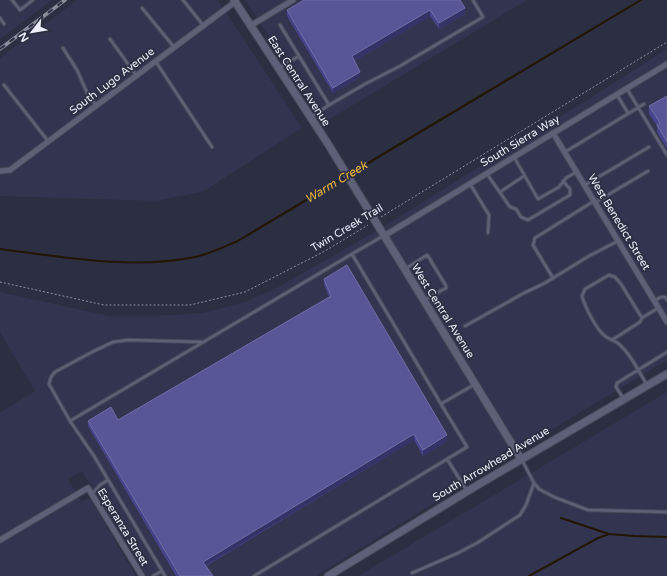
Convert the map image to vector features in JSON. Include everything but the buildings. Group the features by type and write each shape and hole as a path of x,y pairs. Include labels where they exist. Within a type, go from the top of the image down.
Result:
{"street":[{"path":"250,26 293,0"},
{"name":"South Lugo Avenue","path":"0,171 10,170 234,1"},
{"name":"East Central Avenue","path":"234,1 346,173"},
{"name":"South Sierra Way","path":"384,236 667,64"},
{"name":"West Benedict Street","path":"553,133 667,322"},
{"name":"West Central Avenue","path":"346,173 522,459"},
{"name":"South Arrowhead Avenue","path":"328,576 467,491 667,374"},
{"name":"Esperanza Street","path":"0,540 88,488 142,576"}],"lane":[{"path":"12,0 20,10 33,0"},
{"path":"183,0 204,25"},
{"path":"310,117 483,17 473,0"},
{"path":"142,8 174,47"},
{"path":"0,18 4,24"},
{"path":"280,25 329,105"},
{"path":"110,39 137,75"},
{"path":"62,48 77,70 88,95 96,106"},
{"path":"278,68 299,56"},
{"path":"156,61 212,147"},
{"path":"4,85 48,142"},
{"path":"627,88 667,155"},
{"path":"617,94 628,114"},
{"path":"565,152 644,104"},
{"path":"585,186 649,147"},
{"path":"513,157 538,199 559,187 566,178 576,171"},
{"path":"553,278 534,245 535,238 648,171"},
{"path":"487,173 510,207 516,209 521,217 528,220 570,195 570,190 564,181"},
{"path":"500,192 525,176"},
{"path":"470,183 489,215 488,233"},
{"path":"70,421 384,236"},
{"path":"466,326 618,241"},
{"path":"254,576 467,447 352,254"},
{"path":"405,269 427,255 428,256 446,288 424,300"},
{"path":"642,318 615,277 609,275 585,289 582,296 584,303 599,330 604,335 621,345 647,386"},
{"path":"654,301 661,297 665,297 667,300"},
{"path":"612,340 640,322 642,318 658,308"},
{"path":"165,576 94,456 70,421 49,384 50,377 55,372 113,342 128,340 206,342"},
{"path":"623,399 616,385 667,352"},
{"path":"442,404 475,384"},
{"path":"447,459 467,491"},
{"path":"522,459 534,483 539,489 554,497 588,510 667,512"},
{"path":"92,494 100,485 108,480"},
{"path":"412,573 477,543 520,515 526,505 534,483"},
{"path":"153,576 162,571"}],"path":[{"name":"Twin Creek Trail","path":"0,282 104,305 190,305 245,292 326,251 667,42"}],"shaded area":[{"path":"0,0 52,0 0,39"},
{"path":"77,0 218,0 302,128 204,191 157,201 0,196 0,58"},
{"path":"245,0 527,0 325,122"},
{"path":"667,49 667,360 533,441 523,441 501,453 500,462 316,576 146,576 82,471 68,479 81,501 90,498 136,576 0,576 0,411 1,412 35,391 0,332 0,292 109,316 154,316 203,313 245,302 275,289 373,233"},
{"path":"667,392 667,576 358,576 516,482"}],"waterway":[{"name":"Warm Creek","path":"0,249 98,261 123,262 171,261 195,257 216,250 236,242 641,0"},
{"path":"561,518 609,534"},
{"path":"529,576 598,538 609,534 667,537"}],"railway":[{"path":"0,49 65,0"}]}
